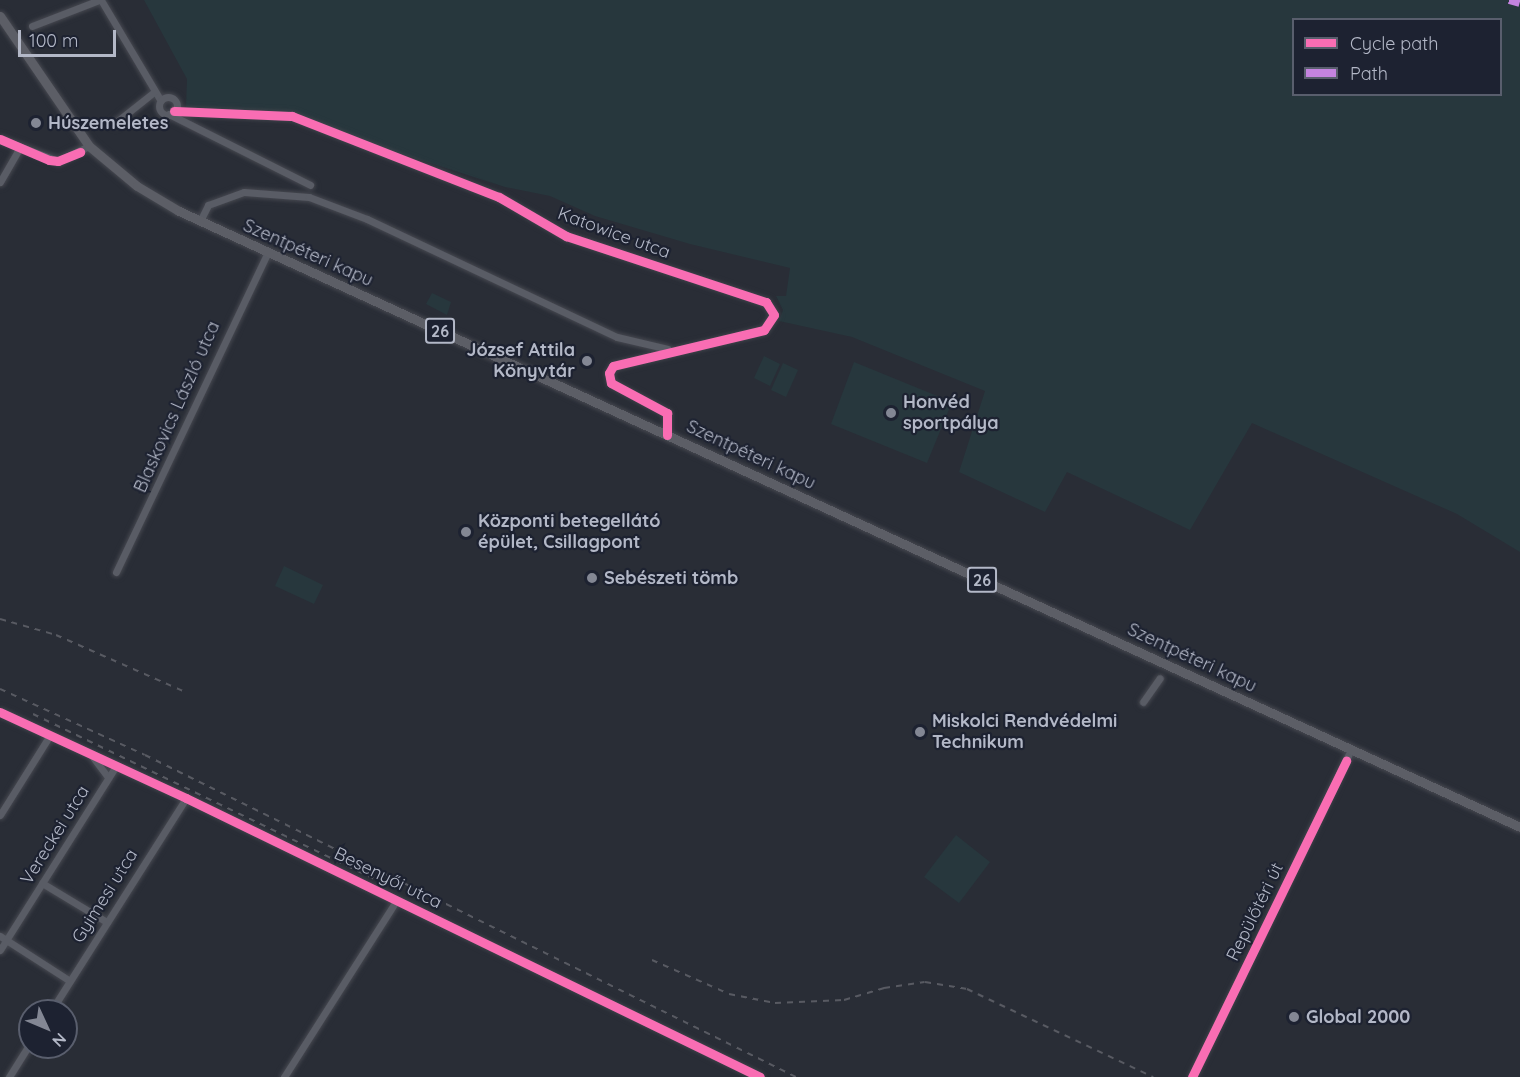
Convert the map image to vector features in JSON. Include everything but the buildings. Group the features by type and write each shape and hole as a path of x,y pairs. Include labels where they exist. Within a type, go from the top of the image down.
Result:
{"main road":[{"name":"Szentpéteri kapu","path":"0,16 89,146 136,186 200,221 267,254 1520,827"}],"street":[{"path":"32,27 100,0 161,101 160,109 172,113 310,185"},
{"path":"116,123 154,92"},
{"path":"161,101 173,99 172,113"},
{"name":"Katowice utca","path":"172,113 291,116 499,197 566,236 755,296 773,310 773,320 764,330 714,345 670,350 634,358 613,366 609,373 611,383 661,406 668,418 667,435"},
{"path":"0,139 19,149 58,161 89,146"},
{"path":"0,182 19,149"},
{"name":"Katowice utca","path":"200,221 208,205 244,192 309,197 367,219 617,337 670,350"},
{"name":"Blaskovics László utca","path":"116,572 267,254"},
{"path":"634,358 641,350 636,342"},
{"path":"1143,702 1160,678"},
{"name":"Besenyői utca","path":"0,712 186,798 760,1077"},
{"path":"0,815 50,735"},
{"name":"Repülőtéri út","path":"1192,1077 1351,750"},
{"path":"91,754 108,777"},
{"name":"Vereckei utca","path":"0,950 3,938 42,883 116,766"},
{"name":"Gyimesi utca","path":"59,999 186,798"},
{"path":"42,883 107,922"},
{"name":"Besenyői utca","path":"284,1077 396,901"},
{"path":"3,938 70,981"},
{"path":"9,1077 20,1059"}],"shaded area":[{"path":"144,0 1520,0 1520,552 1457,514 1252,423 1190,530 1067,472 1045,512 959,472 985,391 852,337 779,321 783,310 776,296 786,296 790,268 690,244 595,216 550,196 505,187 265,110 186,107 187,79"},
{"path":"432,293 451,302 447,315 426,304"},
{"path":"764,356 780,364 770,386 754,378"},
{"name":"Honvéd sportpálya","path":"854,362 952,402 927,463 831,424"},
{"path":"783,363 798,370 786,397 771,390"},
{"path":"284,566 323,585 314,604 275,586"},
{"path":"956,835 990,862 959,903 924,877"}],"railway":[{"path":"0,619 56,635 185,692"},
{"path":"0,689 145,755 796,1077"},
{"path":"33,714 386,885"},
{"path":"652,960 729,994 775,1003 844,1000 884,988 925,982 967,989 1153,1077"}],"marked path":[{"path":"1509,0 1520,3"}],"cycle path":[{"path":"174,111 292,116 499,197 566,236 766,302 774,315 764,330 613,366 609,373 611,383 667,413 667,435"},
{"path":"0,139 49,160 58,161 80,152"},
{"path":"0,712 186,798 760,1077"},
{"path":"1192,1077 1346,761"}],"place":[{"name":"Húszemeletes","path":"36,123"},
{"name":"József Attila Könyvtár","path":"587,361"},
{"name":"Honvéd sportpálya","path":"891,413"},
{"name":"Központi betegellátó épület, Csillagpont","path":"466,532"},
{"name":"Sebészeti tömb","path":"592,578"},
{"name":"Miskolci Rendvédelmi Technikum","path":"920,732"},
{"name":"Global 2000","path":"1294,1017"}]}
